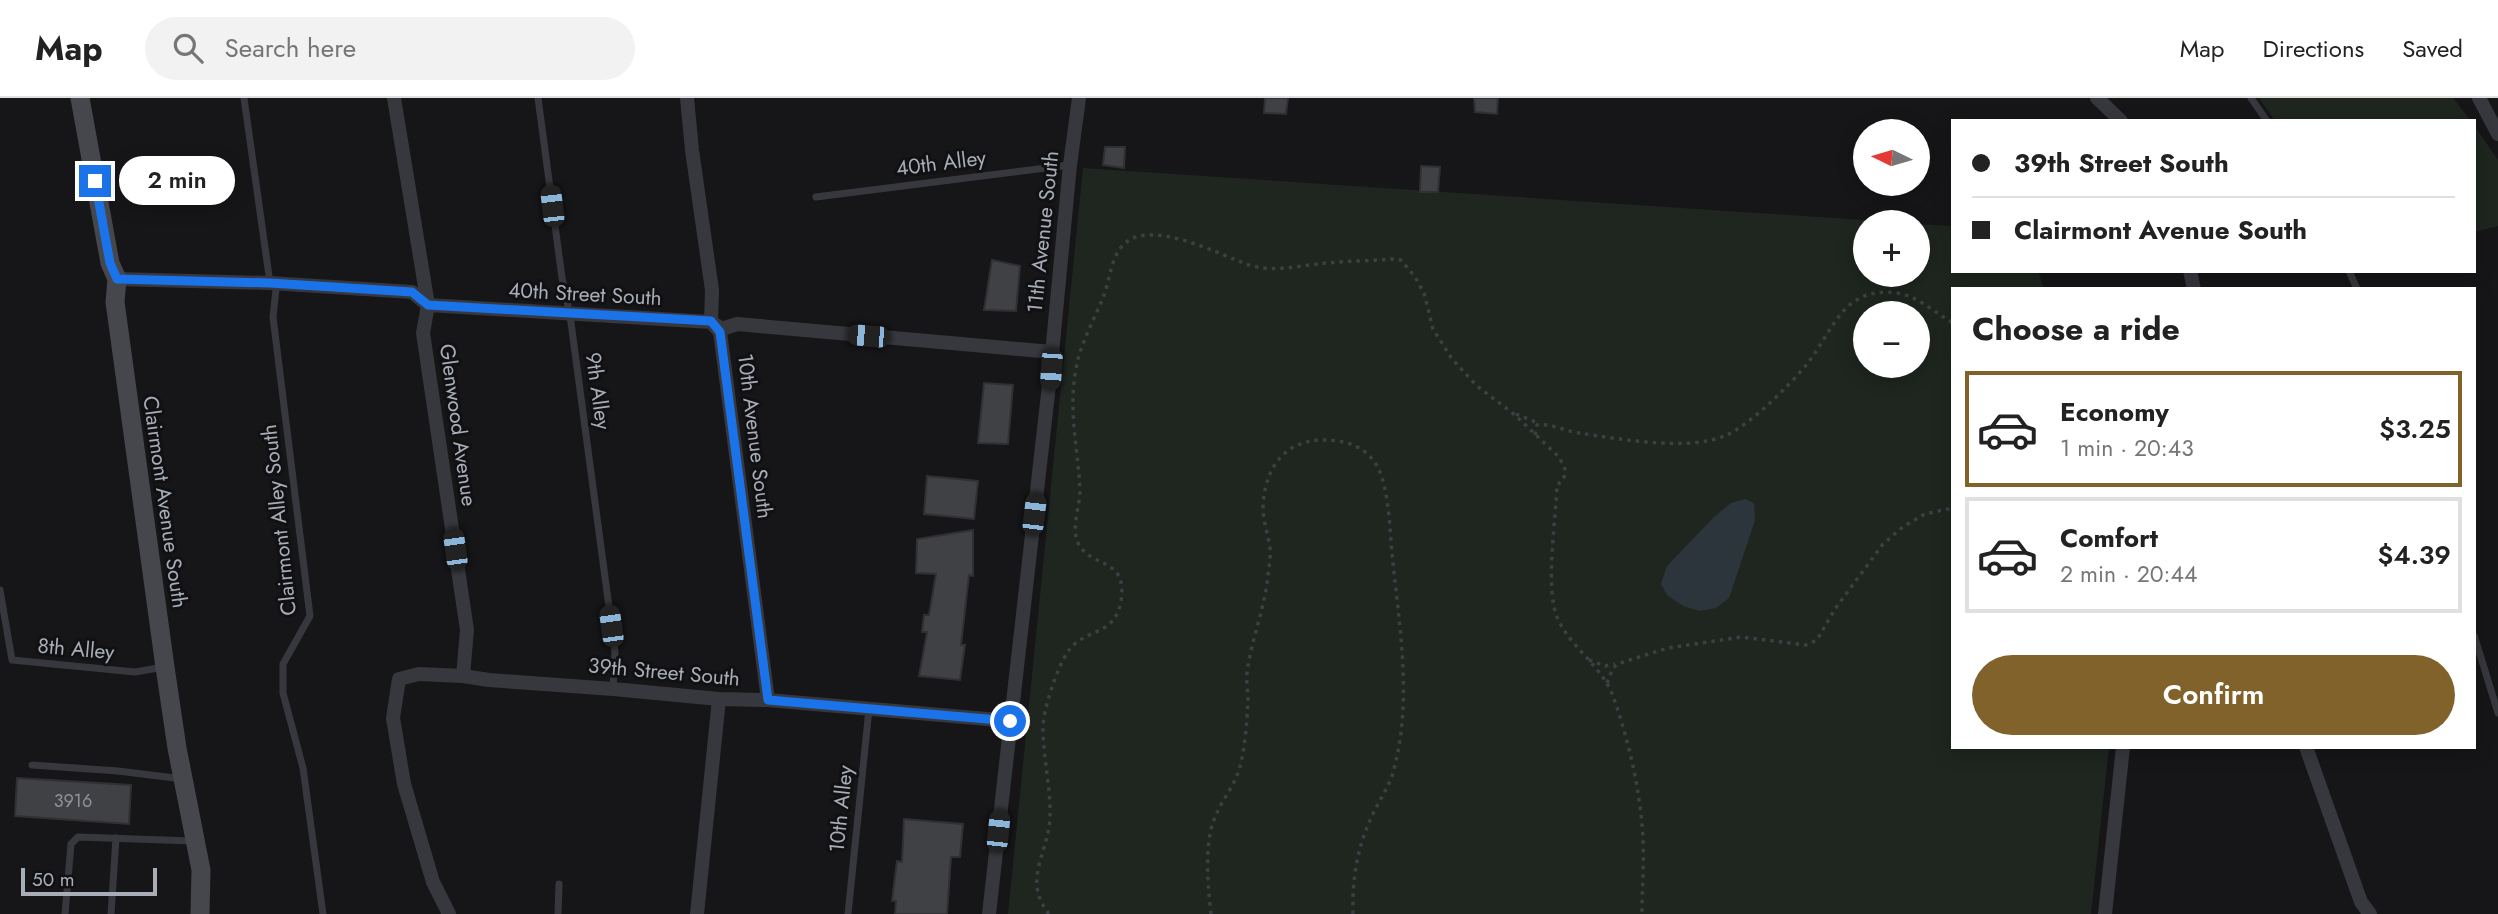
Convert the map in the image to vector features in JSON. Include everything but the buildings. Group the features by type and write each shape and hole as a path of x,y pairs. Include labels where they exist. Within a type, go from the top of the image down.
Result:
{"street":[{"name":"Clairmont Avenue South","path":"80,98 110,263 117,279 115,302 165,667 201,870 200,914"},
{"name":"Glenwood Avenue","path":"394,98 428,305 423,333 467,630 463,676"},
{"name":"10th Avenue South","path":"687,98 712,290 711,321 720,332 768,700"},
{"name":"11th Avenue South","path":"989,914 1079,98"},
{"path":"2097,98 2119,119"},
{"path":"2479,98 2498,134"},
{"name":"40th Street South","path":"117,279 270,283 412,292 428,305 711,321 722,329 737,324 1052,352"},
{"name":"39th Street South","path":"449,914 433,881 404,784 393,718 399,679 419,674 463,676 1010,721"},
{"path":"697,914 719,699"},
{"path":"2105,914 2123,749"},
{"path":"2307,749 2361,902 2370,914"}],"lane":[{"name":"Clairmont Alley South","path":"244,98 270,283 276,289 273,317 310,616 284,664 283,693 303,768 323,914"},
{"name":"9th Alley","path":"538,98 615,652 613,689"},
{"path":"2250,98 2266,119"},
{"name":"40th Alley","path":"816,197 1070,165"},
{"name":"8th Alley","path":"0,590 12,660 135,672 165,667"},
{"path":"2476,642 2498,713"},
{"name":"10th Alley","path":"848,914 869,708"},
{"path":"32,765 118,771 183,780"},
{"path":"65,914 71,844 78,836 195,841"},
{"path":"111,914 116,838"},
{"path":"558,914 559,884"}],"path":[{"path":"1049,914 1038,897 1036,884 1050,817 1043,732 1045,713 1066,653 1075,643 1103,630 1113,622 1122,599 1119,575 1105,562 1092,557 1078,543 1076,530 1080,492 1072,418 1076,366 1117,255 1124,244 1148,236 1199,244 1261,268 1401,260 1424,293 1433,329 1452,359 1477,386 1511,412 1559,457 1566,471 1563,480 1557,485 1553,598 1558,617 1607,683 1623,727 1636,780 1642,825 1642,914"},
{"path":"1511,412 1541,424 1578,433 1674,444 1706,441 1728,434 1749,421 1786,387 1807,363 1843,309 1854,301 1867,295 1898,293 1916,299 1951,322"},
{"path":"1535,435 1537,425 1541,424"},
{"path":"1211,914 1209,834 1238,774 1242,757 1248,700 1247,675 1268,579 1270,550 1263,508 1265,488 1278,458 1290,448 1303,443 1328,440 1361,448 1373,458 1379,468 1387,504 1402,649 1403,694 1397,757 1386,791 1362,838 1354,878 1353,914"},
{"path":"1587,659 1605,666 1668,648 1741,638 1806,645 1817,640 1835,609 1883,544 1904,526 1925,514 1951,508"},
{"path":"1607,683 1617,664"}],"shaded area":[{"path":"2259,98 2453,98 2469,119 2274,119"},
{"path":"2476,128 2498,160 2498,226 2476,232"},
{"path":"1083,168 1853,219 1853,287 1930,287 1930,225 1951,226 1951,273 2039,273 2043,287 1951,287 1951,749 2109,749 2091,914 1008,914"},
{"path":"1745,499 1754,503 1755,520 1729,598 1716,608 1700,611 1683,606 1667,595 1661,584 1667,566 1714,517 1731,503"}],"route":[{"path":"95,181 110,263 117,279 270,283 412,292 428,305 711,321 720,332 768,700 1010,721"}]}
